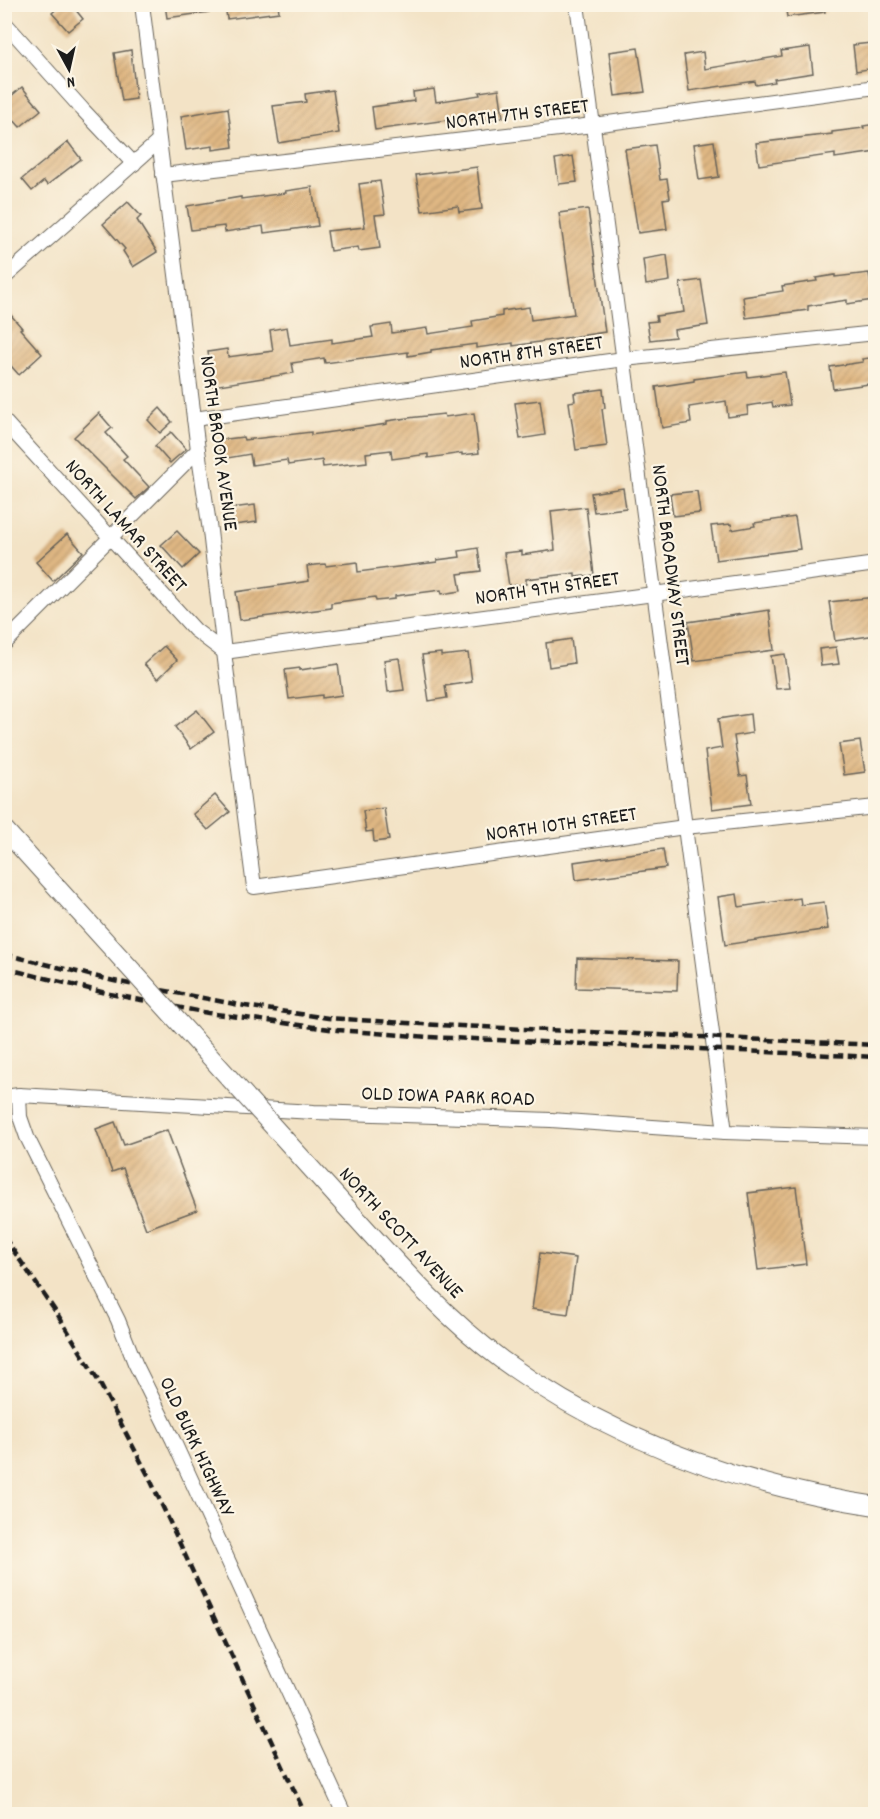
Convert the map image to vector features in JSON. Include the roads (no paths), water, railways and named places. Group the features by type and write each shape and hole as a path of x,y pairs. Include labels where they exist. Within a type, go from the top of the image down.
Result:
{"main road":[{"name":"NORTH SCOTT AVENUE","path":"4,829 405,1271 445,1311 501,1359 610,1425 659,1448 753,1480 836,1500 876,1506"}],"street":[{"name":"NORTH BROOK AVENUE","path":"142,4 254,887"},
{"name":"NORTH BROADWAY STREET","path":"577,4 725,1132"},
{"path":"4,22 134,164"},
{"name":"NORTH 7TH STREET","path":"164,175 593,125 876,87"},
{"path":"4,278 159,141"},
{"name":"NORTH 8TH STREET","path":"194,419 624,359 876,333"},
{"name":"NORTH LAMAR STREET","path":"4,421 195,630 224,652"},
{"path":"4,644 198,450"},
{"name":"NORTH 9TH STREET","path":"224,652 876,564"},
{"name":"NORTH 10TH STREET","path":"254,887 685,827 876,807"},
{"name":"OLD IOWA PARK ROAD","path":"11,1096 314,1112 551,1120 725,1132 876,1137"},
{"name":"OLD BURK HIGHWAY","path":"11,1096 27,1137 118,1320 135,1363 178,1451 344,1815"}],"railway":[{"path":"4,954 114,981 245,1006 328,1018 876,1045"},
{"path":"4,968 110,994 208,1013 337,1030 429,1037 876,1057"},
{"path":"4,1237 58,1315 99,1382 148,1475 305,1814"}]}
